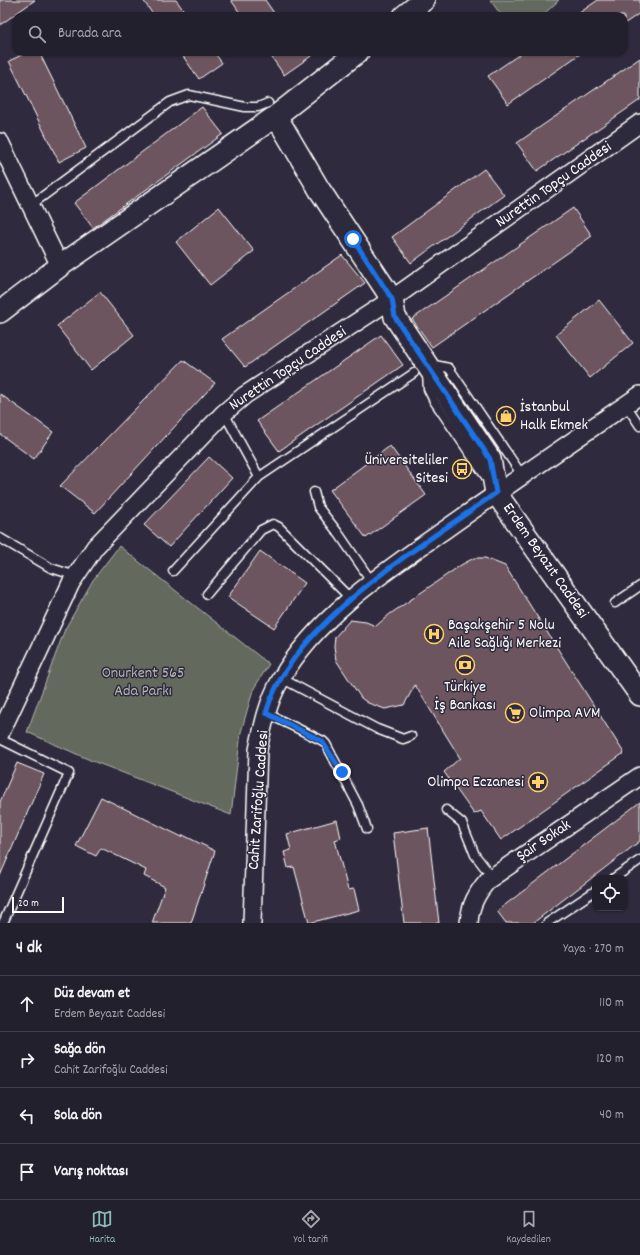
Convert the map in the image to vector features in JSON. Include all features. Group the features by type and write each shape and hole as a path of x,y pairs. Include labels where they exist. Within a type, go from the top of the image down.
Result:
{"street":[{"path":"409,12 424,0"},
{"path":"0,312 272,109 352,56"},
{"name":"Erdem Beyazıt Caddesi","path":"272,109 319,189 392,299 395,317 420,368 490,459 496,493 640,695"},
{"name":"Nurettin Topçu Caddesi","path":"0,734 76,576 95,547 224,413 245,395 392,299 640,123"},
{"path":"0,142 60,266"},
{"name":"Cahit Zarifoğlu Caddesi","path":"252,923 258,750 269,703 281,678 297,656 333,615 372,582 496,493 640,395"},
{"name":"Şair Sokak","path":"469,923 469,913 476,895 492,877 640,776"}],"lane":[{"path":"31,205 170,102 189,95 245,107 272,109"},
{"path":"174,571 259,477 420,368 449,368 522,476"},
{"path":"626,405 640,426"},
{"path":"224,413 259,477"},
{"path":"314,492 318,507 339,534 372,582"},
{"path":"207,594 261,530 269,524 273,524 279,527 351,599"},
{"path":"0,538 51,568 76,576"},
{"path":"615,603 640,586"},
{"path":"281,678 377,729 403,739 411,736"},
{"path":"266,713 326,744 358,805 367,829"},
{"path":"0,739 69,773 3,923"},
{"path":"446,810 462,823 475,855 492,877"},
{"path":"618,875 640,860"},
{"path":"547,923 592,893"}],"green space":[{"path":"490,0 559,0 546,12 499,12"},
{"name":"Onurkent 565 Ada Parkı","path":"119,546 269,664 253,690 241,732 231,815 90,760 27,732 65,629 93,580"}],"building":[{"path":"0,0 35,0 18,12 12,12 12,16 0,25"},
{"path":"143,0 176,0 185,12 151,12"},
{"path":"231,0 265,0 273,12 239,12"},
{"path":"598,0 640,0 640,13 628,21 628,12 581,12"},
{"path":"20,56 41,56 86,148 59,162 9,61"},
{"path":"183,56 217,56 222,63 199,79"},
{"path":"271,56 311,56 284,75"},
{"path":"517,56 577,56 508,104 488,76"},
{"path":"640,58 640,100 537,171 517,143"},
{"path":"202,107 223,134 93,228 74,203"},
{"path":"484,169 504,195 411,263 392,237"},
{"path":"219,207 254,251 210,285 176,242"},
{"path":"573,208 592,236 432,347 412,319"},
{"path":"342,255 365,283 245,367 222,339"},
{"path":"100,292 134,335 91,370 57,326"},
{"path":"599,300 633,343 590,378 556,335"},
{"path":"381,335 403,365 279,451 257,421"},
{"path":"183,360 215,383 95,513 60,486"},
{"path":"0,394 53,432 34,459 0,434"},
{"path":"390,446 426,495 366,538 330,490"},
{"path":"209,457 232,478 169,547 144,525"},
{"path":"260,551 305,583 274,628 228,597"},
{"name":"Olimpa AVM","path":"474,558 485,558 505,566 624,753 501,840 481,811 474,814 444,772 460,758 415,685 404,705 385,709 368,703 361,698 336,660 334,646 335,637 350,620 366,622 376,626 390,614 461,565"},
{"path":"17,763 44,774 0,876 0,802"},
{"path":"101,797 182,837 183,835 215,851 191,923 152,923 165,887 144,876 146,870 101,848 96,856 76,846"},
{"path":"640,802 640,841 596,875 592,875 592,878 533,923 506,923 497,911"},
{"path":"337,820 341,838 335,840 348,890 354,889 359,910 309,923 294,867 288,868 284,852 291,850 287,834"},
{"path":"428,828 439,923 404,923 393,833"}],"place":[{"name":"İstanbul Halk Ekmek","path":"506,416"},
{"name":"Üniversiteliler Sitesi","path":"462,469"},
{"name":"Başakşehir 5 Nolu Aile Sağlığı Merkezi","path":"434,634"},
{"name":"Türkiye İş Bankası","path":"465,665"},
{"name":"Olimpa AVM","path":"515,713"},
{"name":"Olimpa Eczanesi","path":"538,782"}],"route":[{"path":"342,772 326,744 266,713 281,678 297,656 333,615 351,599 372,582 496,493 490,459 395,317 392,299 353,239"}]}
